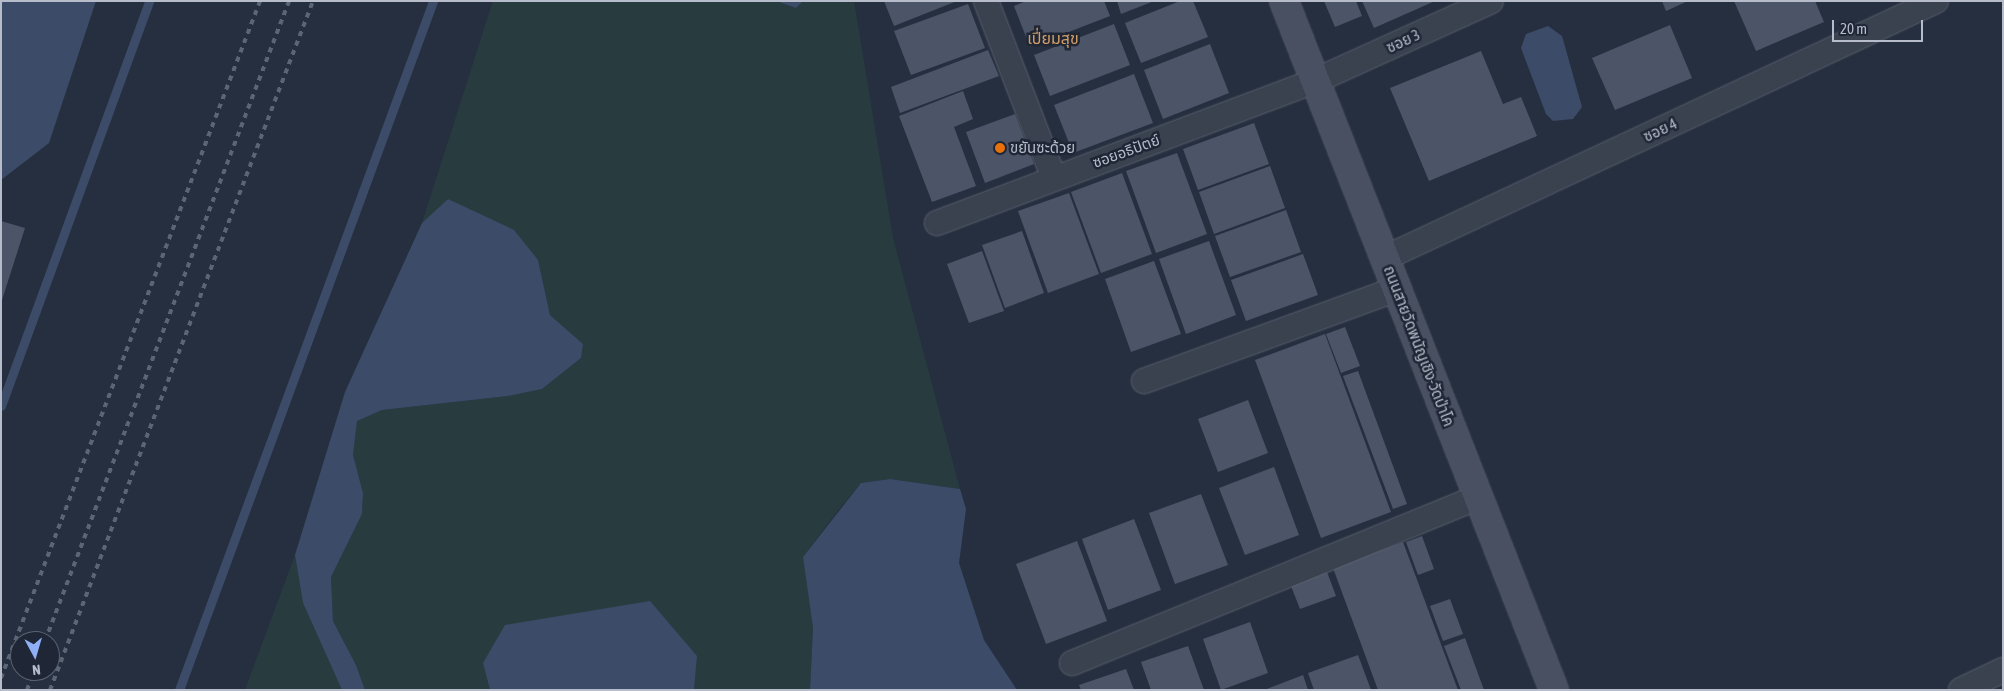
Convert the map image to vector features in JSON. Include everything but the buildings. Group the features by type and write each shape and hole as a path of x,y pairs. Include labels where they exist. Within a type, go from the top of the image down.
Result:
{"main road":[{"name":"ถนนสายวัดพนัญเชิง-วัดป่าโค","path":"1284,1 1554,690"}],"street":[{"path":"986,1 1054,178"},
{"name":"ซอย 3","path":"1315,82 1491,1"},
{"name":"ซอย 4","path":"1385,258 1936,1"},
{"name":"ซอยอธิปัตย์","path":"937,223 1315,82"},
{"path":"1144,381 1397,289"},
{"path":"1072,664 1479,497"},
{"path":"1961,690 2003,670"}],"green space":[{"path":"493,1 776,1 796,8 803,1 854,1 893,238 960,489 890,479 861,483 803,557 813,628 810,690 694,690 697,656 483,663 490,690 365,690 356,665 333,621 331,577 362,514 363,493 353,455 357,421 382,410 508,396 542,389 581,358 583,344 550,315 538,260 448,199 422,223"},
{"path":"295,555 303,603 342,690 245,690"}],"water":[{"path":"1,1 96,1 49,143 1,180"},
{"path":"776,1 803,1 796,8"},
{"path":"1548,26 1562,36 1582,107 1573,119 1553,121 1546,114 1521,48 1526,34"},
{"path":"448,199 514,230 538,260 550,315 583,344 581,358 542,389 508,396 382,410 357,421 353,455 363,493 362,514 331,577 333,621 356,665 365,690 342,690 303,603 295,555 345,392 422,223"},
{"path":"890,479 960,489 966,509 959,563 984,640 1017,690 810,690 813,628 803,557 861,483"},
{"path":"650,601 697,656 694,690 490,690 483,663 505,625"}],"waterway":[{"path":"1,406 149,1"},
{"path":"179,690 433,1"}],"railway":[{"path":"1,678 260,1"},
{"path":"49,631 289,1"},
{"path":"50,690 313,1"},
{"path":"27,690 30,681"}],"place":[{"name":"ขยันซะด้วย","path":"1000,148"}],"district":[{"name":"เปี่ยมสุข","path":"1053,38"}]}
